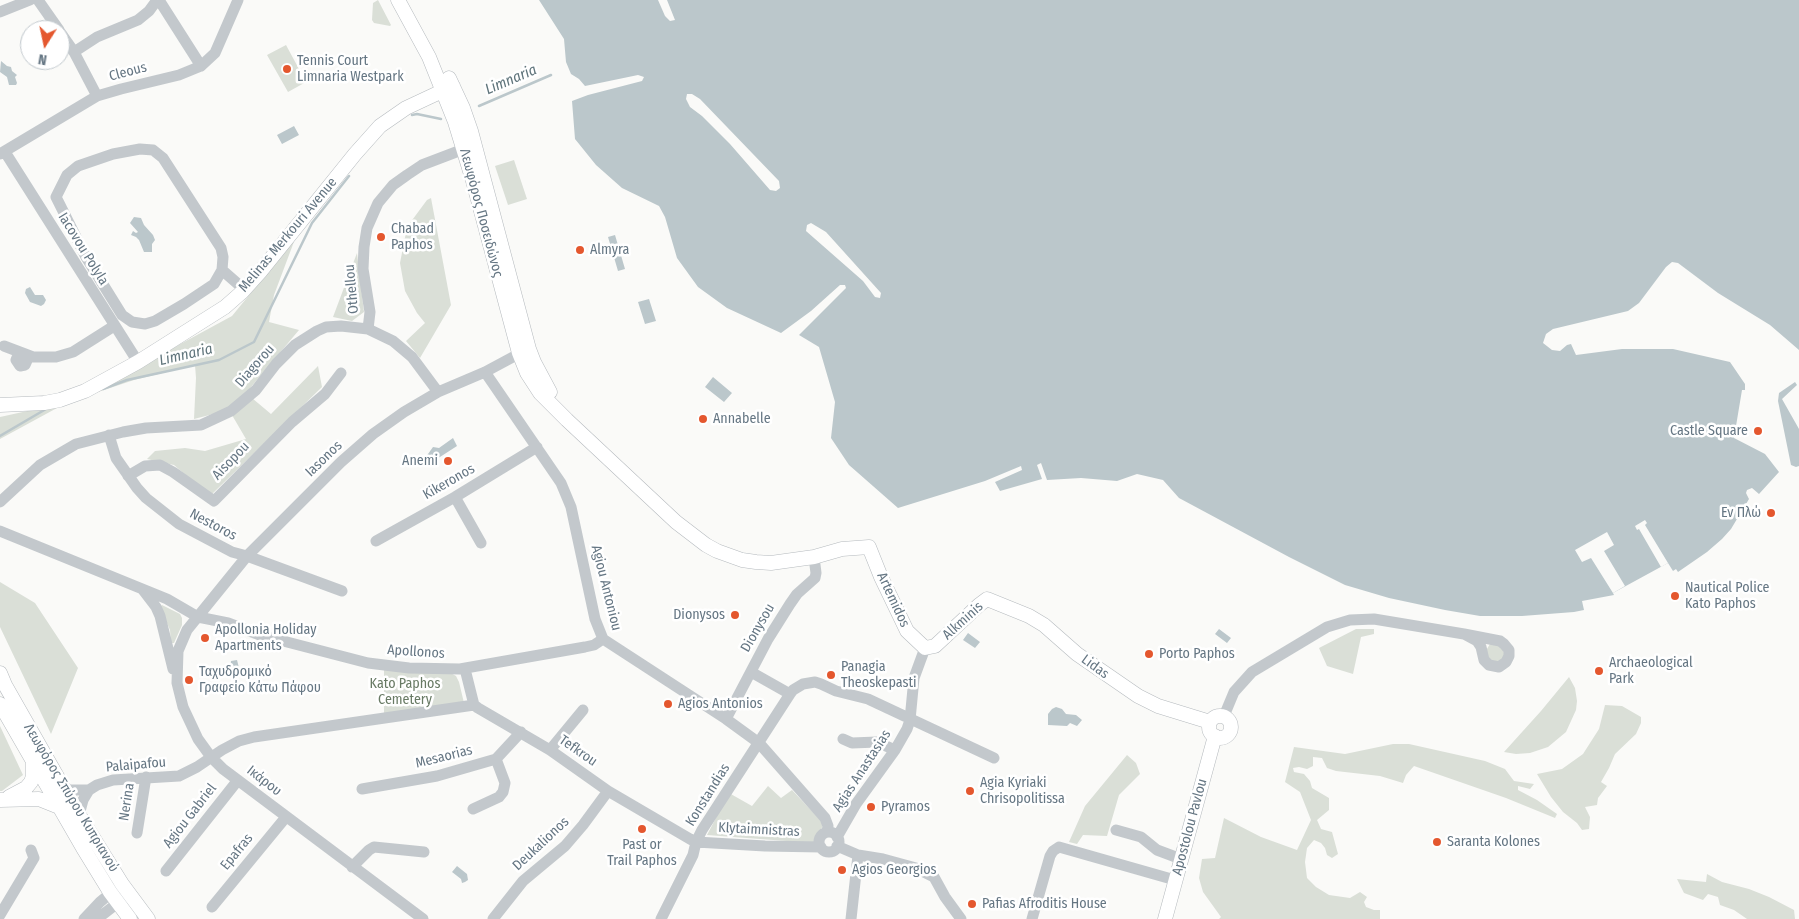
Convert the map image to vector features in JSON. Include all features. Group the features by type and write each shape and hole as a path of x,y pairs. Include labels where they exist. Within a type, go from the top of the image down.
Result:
{"main road":[{"name":"Λεωφόρος Ποσειδώνος","path":"398,0 446,83 525,354"},
{"name":"Λεωφόρος Ποσειδώνος","path":"406,0 471,131 525,354 527,373 540,393 685,529 717,551 742,560 771,563 814,557 842,549 869,547"},
{"name":"Melinas Merkouri Avenue","path":"0,405 44,403 72,396 96,386 209,308 238,284 255,266 374,120 393,105 446,83"},
{"name":"Melinas Merkouri Avenue","path":"0,398 44,394 70,388 135,359 215,314 233,300 260,272 371,136 388,120 446,83"},
{"name":"Artemidos","path":"869,547 907,631 925,648"},
{"name":"Alkminis","path":"925,648 935,646 979,604 987,599"},
{"name":"Lidas","path":"987,599 1028,616 1044,625 1077,654 1138,696 1158,706 1210,722"},
{"name":"Λεωφόρος Σπύρου Κυπριανού","path":"0,672 5,685 64,790 126,890 148,919"},
{"name":"Λεωφόρος Σπύρου Κυπριανού","path":"0,704 59,807 114,897 130,919"},
{"path":"1224,716 1230,722 1230,731 1224,737 1215,736 1211,731 1210,722 1216,717 1224,716"},
{"name":"Apostolou Pavlou","path":"1165,919 1215,736"},
{"path":"1,800 26,788 33,776 33,762"},
{"path":"1,800 39,799 59,807"}],"street":[{"path":"0,12 30,0"},
{"path":"38,0 52,20"},
{"path":"74,52 97,37 138,20 158,0 202,66 215,52 238,0"},
{"path":"70,46 97,96"},
{"name":"Cleous","path":"2,153 97,96 121,88 179,75 202,66"},
{"path":"40,208 56,197 67,175 78,166 113,154 140,149 153,150 163,158 221,248 223,257 222,270 214,284 162,316 145,324 132,322 122,315 86,257 56,197"},
{"name":"Othellou","path":"368,329 370,312 363,269 364,247 367,228 378,203 393,185 422,165 464,150"},
{"name":"Iacovou Polyla","path":"2,153 40,208 135,359"},
{"path":"222,270 238,284"},
{"path":"101,305 113,298"},
{"path":"4,346 24,354 49,358 65,355 114,326"},
{"name":"Diagorou","path":"0,502 40,465 76,444 146,428 201,425 231,411 242,404 256,390 276,364 295,345 326,327 341,326 368,329 393,341 404,348 412,357 438,392"},
{"name":"Iasonos","path":"201,612 247,556 341,462 373,434 404,412 438,392 525,354"},
{"name":"Agiou Antoniou","path":"485,372 561,483 571,507 595,619 603,639 726,719 762,747 824,818 834,838"},
{"name":"Aisopou","path":"128,476 145,466 160,465 174,472 214,501 292,422 325,394 341,373"},
{"name":"Nestoros","path":"110,435 116,458 128,476 146,498 179,524 220,547 239,555 247,556 342,591"},
{"name":"Kikeronos","path":"376,541 455,497 537,447"},
{"path":"455,497 482,543"},
{"name":"Apollonos","path":"0,531 143,590 260,635 368,663 409,668 465,669 585,647 594,645 603,639"},
{"name":"Dionysou","path":"726,719 768,639 790,604 797,594 815,578 814,557"},
{"path":"143,590 156,607 160,616 177,683"},
{"name":"Ικάρου","path":"201,612 187,630 179,645 177,657 177,683 188,720 198,740 211,757 238,780 423,919"},
{"path":"1224,716 1234,692 1252,672 1327,627 1350,620 1374,619 1464,634 1502,642 1508,648 1509,656 1505,664 1499,667 1490,666 1484,660 1477,641 1464,634"},
{"path":"1483,654 1486,645 1495,641"},
{"path":"910,720 914,678 925,648"},
{"path":"465,669 474,705"},
{"path":"751,672 790,694 793,690 804,684 815,682 836,691 868,699 994,758"},
{"name":"Konstandias","path":"661,919 693,855 696,842 762,747 790,694"},
{"name":"Tefkrou","path":"474,705 550,750 608,791 696,842"},
{"name":"Palaipafou","path":"89,790 97,785 113,780 179,776 239,741 269,734 344,725 474,705"},
{"path":"550,750 583,710"},
{"name":"Agias Anastasias","path":"821,847 819,838 822,834 834,838 895,750 910,720"},
{"path":"473,809 499,797 503,792 505,783 496,759 521,732"},
{"path":"843,738 852,743 877,742 895,750"},
{"name":"Mesaorias","path":"362,789 437,776 496,759"},
{"name":"Nerina","path":"137,833 146,777"},
{"name":"Agiou Gabriel","path":"166,871 238,780"},
{"path":"64,790 89,790"},
{"path":"79,815 83,800 89,790"},
{"name":"Deukalionos","path":"493,919 523,881 565,846 608,791"},
{"name":"Epafras","path":"212,907 286,816"},
{"path":"1116,830 1141,837 1157,850 1181,859"},
{"path":"834,838 858,855 883,859 916,868 934,877 945,897 961,919"},
{"name":"Klytaimnistras","path":"696,842 821,847 828,851 833,851 834,838"},
{"path":"1032,919 1050,856 1059,847 1175,880"},
{"path":"352,867 372,848 424,852"},
{"path":"0,915 34,858 31,850"},
{"path":"851,919 858,855"},
{"path":"84,919 126,890"},
{"path":"97,919 114,897"}],"green space":[{"path":"378,0 390,26 374,23 372,20 373,3"},
{"name":"Tennis Court Limnaria Westpark","path":"286,45 306,82 288,92 267,55"},
{"path":"514,160 527,199 508,205 495,166"},
{"path":"431,198 451,305 420,358 406,341 425,323 405,291 400,263 407,227 427,200"},
{"path":"295,239 274,295 269,322 299,330 246,393 271,414 318,366 322,387 210,496 174,465 147,459 155,451 185,448 205,451 246,439 229,410 194,419 195,365 134,380 68,402 0,439 0,417 41,408 92,392 232,316"},
{"path":"357,253 364,312 352,321 333,317"},
{"path":"0,582 35,603 78,668 51,734 0,627"},
{"path":"162,605 180,614 182,618 182,625 174,643 171,643 170,630 160,607"},
{"path":"1356,629 1374,629 1374,634 1361,637 1353,674 1327,666 1319,648"},
{"path":"1490,644 1500,644 1506,657 1493,664 1485,652"},
{"name":"Kato Paphos Cemetery","path":"384,670 449,672 456,676 459,682 464,703 384,716"},
{"path":"1569,677 1575,688 1577,701 1576,710 1566,732 1548,747 1530,753 1516,754 1504,752 1541,711"},
{"path":"1605,705 1622,706 1641,717 1641,723 1636,734 1615,754 1601,782 1607,786 1598,798 1597,805 1585,807 1590,817 1589,829 1582,830 1577,823 1563,812 1537,774 1562,769 1583,754 1599,729"},
{"path":"0,726 23,775 2,791 0,791"},
{"path":"1393,744 1409,744 1485,761 1505,769 1514,781 1534,784 1530,789 1518,786 1518,790 1557,814 1555,818 1506,798 1414,766 1406,775 1403,783 1380,776 1336,771 1327,768 1322,758 1313,757 1313,766 1307,769 1293,768 1294,772 1304,774 1310,781 1312,788 1329,798 1329,810 1317,820 1321,829 1332,832 1338,854 1332,858 1327,855 1321,843 1314,840 1307,848 1305,862 1307,878 1316,887 1329,895 1350,898 1360,892 1367,897 1364,902 1366,907 1380,910 1380,919 1219,919 1221,917 1203,892 1199,878 1202,859 1215,858 1224,818 1261,837 1297,850 1311,820 1300,792 1285,782 1294,747 1345,754"},
{"path":"1127,755 1136,763 1140,774 1119,795 1107,836 1083,835 1077,844 1069,842 1085,806"},
{"path":"768,786 781,798 792,790 824,824 813,843 707,835 729,793 752,806"},
{"path":"1707,874 1722,882 1749,889 1769,897 1794,910 1795,919 1747,919 1734,910 1720,905 1718,897 1708,894 1703,900 1684,893 1677,879 1706,882"}],"shaded area":[{"path":"539,0 1799,0 1799,350 1770,325 1718,293 1678,263 1672,262 1666,267 1639,303 1628,311 1553,329 1546,334 1543,343 1552,350 1560,351 1571,344 1576,355 1622,349 1673,349 1730,362 1745,384 1745,390 1742,390 1734,438 1765,454 1779,472 1759,494 1752,488 1747,490 1746,493 1749,499 1731,529 1707,552 1678,572 1676,569 1673,571 1668,563 1613,593 1614,595 1582,601 1584,610 1522,616 1480,616 1445,610 1389,598 1345,585 1179,498 1163,480 1137,474 1117,481 1081,478 1047,480 1041,463 1037,465 1042,479 1000,491 995,482 1022,470 1021,466 985,481 898,508 849,465 831,438 835,402 819,347 799,335 846,288 845,285 840,285 811,311 781,333 727,308 698,287 677,258 665,217 659,206 622,188 596,165 575,139 572,101 642,81 644,77 638,75 585,86 571,74 566,62 564,39"},
{"path":"1,61 11,67 12,71 17,75 15,77 16,85 9,85 7,77 0,72"},
{"path":"294,126 299,135 282,144 277,135"},
{"path":"134,217 141,218 144,225 153,235 155,240 152,244 152,252 144,252 139,240 131,235 133,231 138,232 130,223"},
{"path":"615,235 625,269 618,271 608,237"},
{"path":"30,287 35,295 43,295 46,300 44,304 41,306 30,302 25,293 26,289"},
{"path":"649,299 656,321 645,324 638,302"},
{"path":"713,377 732,393 724,402 705,387"},
{"path":"1795,382 1797,385 1782,399 1799,429 1799,466 1796,467 1791,465 1778,401 1779,393"},
{"path":"453,438 457,446 426,466 423,461 433,447 439,448"},
{"path":"1219,629 1231,638 1227,643 1215,634"},
{"path":"968,633 980,642 975,648 963,640"},
{"path":"237,660 238,675 231,675 231,661"},
{"path":"1056,707 1062,709 1066,714 1076,715 1082,720 1077,726 1070,723 1067,726 1048,725 1048,714"},
{"path":"457,866 467,874 468,880 465,882 462,883 461,879 452,872"}],"pier":[{"path":"658,0 667,0 675,20 670,21 665,16"},
{"path":"687,94 692,94 700,99 779,181 780,188 776,191 770,190 730,144 702,116 690,107 686,99"},
{"path":"811,223 826,232 881,293 880,298 875,297 863,281 806,231 807,225"},
{"path":"1645,520 1647,523 1645,525 1668,563 1661,567 1639,529 1637,530 1635,526"},
{"path":"1607,532 1614,545 1604,551 1625,586 1613,593 1591,558 1582,562 1575,550"}],"waterway":[{"name":"Limnaria","path":"479,106 551,75"},
{"name":"Limnaria","path":"412,115 417,114 441,119"},
{"name":"Limnaria","path":"103,389 127,380 219,360 254,342 312,223 349,176"},
{"name":"Limnaria","path":"0,436 46,409"}],"place":[{"name":"Tennis Court Limnaria Westpark","path":"287,69"},
{"name":"Chabad Paphos","path":"381,237"},
{"name":"Almyra","path":"580,250"},
{"name":"Annabelle","path":"703,419"},
{"name":"Castle Square","path":"1758,431"},
{"name":"Anemi","path":"448,461"},
{"name":"Εν Πλώ","path":"1771,513"},
{"name":"Nautical Police Kato Paphos","path":"1675,596"},
{"name":"Dionysos","path":"735,615"},
{"name":"Apollonia Holiday Apartments","path":"205,638"},
{"name":"Porto Paphos","path":"1149,654"},
{"name":"Archaeological Park","path":"1599,671"},
{"name":"Panagia Theoskepasti","path":"831,675"},
{"name":"Ταχυδρομικό Γραφείο Κάτω Πάφου","path":"189,680"},
{"name":"Agios Antonios","path":"668,704"},
{"name":"Agia Kyriaki Chrisopolitissa","path":"970,791"},
{"name":"Pyramos","path":"871,807"},
{"name":"Past or Trail Paphos","path":"642,829"},
{"name":"Saranta Kolones","path":"1437,842"},
{"name":"Agios Georgios","path":"842,870"},
{"name":"Pafias Afroditis House","path":"972,904"}]}
